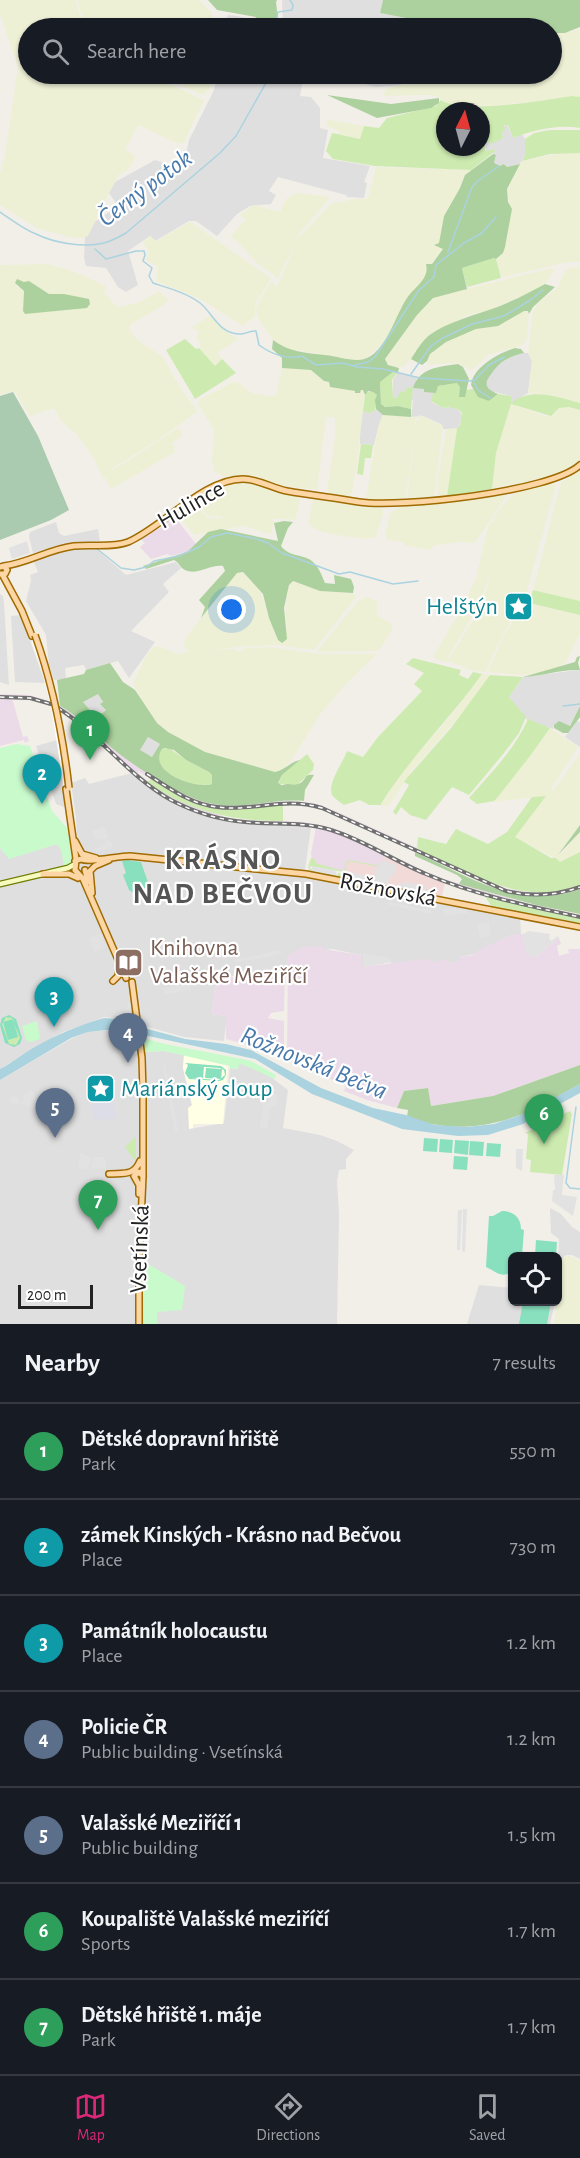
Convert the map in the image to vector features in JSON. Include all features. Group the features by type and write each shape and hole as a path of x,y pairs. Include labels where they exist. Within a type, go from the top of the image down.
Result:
{"main road":[{"name":"Hulince","path":"3,569 72,546 126,542 201,495 238,480 251,480 291,492 371,504 394,504 525,487 567,474 580,465"},
{"path":"3,569 34,636 55,712 77,851 86,867 92,895 128,980"},
{"path":"67,789 75,865 98,913 119,971 113,981"},
{"path":"74,840 84,856 109,857"},
{"path":"92,895 90,878 92,868 122,856"},
{"name":"Rožnovská","path":"86,867 99,861 122,856"},
{"name":"Rožnovská","path":"86,867 109,857 122,856 306,874 580,927"},
{"path":"0,884 75,865 80,859 86,867"},
{"path":"75,865 81,872 86,867"},
{"path":"43,874 64,873 75,876 84,885 98,913"},
{"path":"104,932 128,980"},
{"name":"Vsetínská","path":"128,980 139,1047 141,1092 141,1161 136,1177 139,1191 136,1278 139,1322"},
{"path":"109,1174 132,1173 141,1161"},
{"path":"136,1177 141,1173 144,1175 141,1161"},
{"name":"Vsetínská","path":"139,1322 138,1265 144,1175"},
{"path":"138,1265 145,1258"}],"shaded area":[{"path":"0,0 76,0 80,18 18,18 18,67 0,14"},
{"path":"78,0 199,0 211,12 213,18 82,18"},
{"path":"282,0 383,0 380,13 406,18 283,18"},
{"path":"228,15 246,18 227,18"},
{"path":"580,29 580,97 491,106 490,102 445,102 433,95 384,96 385,89 401,84 562,84 562,33"},
{"path":"18,67 18,84 170,84 204,100 183,144 138,125 125,150 134,155 135,159 127,170 118,175 88,236 83,238 68,237 37,228 0,205 0,175"},
{"path":"177,84 212,84 203,95"},
{"path":"216,84 302,84 300,96 311,97 320,108 320,128 328,130 323,158 370,166 364,182 367,183 364,198 347,197 278,177 269,191 276,195 271,204 250,206 237,214 217,236 196,221 189,221 155,241 150,236 128,251 138,285 126,292 118,287 106,268 86,266 85,237 93,223 118,206 109,193 115,182 155,160 180,168 189,140"},
{"path":"365,84 402,85 376,87"},
{"path":"327,121 364,126 360,139 338,134 339,131 327,126"},
{"path":"507,124 513,138 522,134 525,139 525,155 520,164 507,167 504,164 500,167 494,163 495,149 490,151 490,142 503,138 504,126"},
{"path":"562,153 580,153 580,262 569,262 503,277 500,275 496,259 503,253 507,239 510,211 507,193 513,174 522,161"},
{"path":"376,167 471,170 465,175 444,216 441,240 437,245 444,248 427,268 425,277 382,344 365,359 355,360 288,349 273,340 259,320 256,309 271,282 275,287 278,285 297,240 278,278 257,263 237,241 230,237 246,219 239,215 254,205 280,212 286,199 298,193 330,197 297,239 331,204 354,199 368,199"},
{"path":"190,222 271,278 255,304 255,316 243,326 200,299 156,281 158,267 146,260 149,252 143,242 151,236 156,241"},
{"path":"48,264 75,272 106,286 104,293 117,307 138,303 159,291 168,300 130,325 129,330 140,342 162,356 183,392 198,411 110,471 178,428 181,437 172,443 175,452 111,489 92,455 76,434 61,421 54,408 30,416 14,391 0,395 0,265","holes":["29,281 49,294 64,294 87,308 25,313 23,311 24,291 16,285"]},
{"path":"571,267 580,268 580,403 551,395 528,393 532,361 528,353 533,310 558,287 565,271"},
{"path":"554,269 551,276 545,284 531,292 490,310 469,315 432,333 421,343 403,367 394,367 385,362 417,315 434,297"},
{"path":"528,311 529,314 527,338 523,345 488,355 472,370 458,363 429,365 427,361 430,354 446,342 476,329 498,326"},
{"path":"210,316 239,339 217,353 222,359 215,366 199,348 201,346 197,338 199,332 192,327"},
{"path":"528,353 532,361 528,393 510,404 511,396 491,391 486,385 486,380 504,359"},
{"path":"282,368 311,370 324,381 355,391 365,391 357,464 352,493 348,497 327,492 335,437 335,417 326,417 317,490 283,486 250,476 225,477 214,471 212,459 214,430 198,404 199,400 233,382 239,383 252,393 276,396"},
{"path":"398,372 418,378 416,380 424,392 434,392 431,401 433,403 441,407 449,406 458,409 462,415 459,427 443,429 441,424 423,416 411,417 413,401 405,391 393,399 393,380"},
{"path":"13,392 38,436 69,510 51,520 0,540 0,396"},
{"path":"511,404 549,417 559,408 569,407 580,410 580,461 567,471 538,481 492,489 496,453"},
{"path":"376,409 383,415 374,445 360,444 363,411 370,413"},
{"path":"386,414 416,417 415,430 417,418 420,415 443,426 434,496 407,499 414,437 405,500 385,502 366,498 378,428 382,416"},
{"path":"457,429 447,496 439,497 437,494 438,479 446,431"},
{"path":"580,471 580,601 533,590 561,482"},
{"path":"243,482 297,495 300,500 295,520 274,518 272,532 268,534 244,526 195,535 179,518 177,514 192,503 210,519 221,518 221,516 212,517 206,514 197,500 217,489"},
{"path":"552,483 555,485 525,598 515,608 486,672 473,671 449,661 435,659 433,656 475,581 488,527 501,507 516,492","holes":["490,575 487,589 473,620 449,659 448,657 478,606"]},
{"path":"508,493 475,543 436,545 428,550 388,540 385,536 390,513 400,507"},
{"path":"317,498 382,508 383,513 376,537 366,539 314,529 309,524 312,502"},
{"path":"174,516 196,544 187,552 151,559 140,547 145,543 141,539 166,525 165,522"},
{"path":"56,522 59,533 64,536 98,529 100,541 73,543 33,553 30,532"},
{"path":"27,541 30,553 12,559 9,548"},
{"path":"94,547 126,575 176,562 181,568 163,584 169,592 131,631 155,642 129,678 118,661 86,670 84,665 65,668 66,679 54,680 49,665 46,635 26,601 31,581 30,575 38,572 33,560 71,549"},
{"path":"237,573 243,573 261,591 278,640 287,629 285,611 289,585 292,581 320,591 353,593 356,597 314,650 277,645 216,650 232,649 240,652 245,648 270,647 319,654 377,654 321,713 290,762 281,771 275,772 205,752 168,732 157,723 144,705 133,683 147,654 154,647 159,646 177,654 190,651 184,648 185,639"},
{"path":"0,594 3,596 4,603 9,685 0,682"},
{"path":"367,597 377,601 377,616 392,624 392,630 381,648 375,651 318,652 358,601"},
{"path":"530,604 580,615 580,633 566,662 559,667 535,674 488,672 503,637 513,621 528,618"},
{"path":"21,615 45,683 15,682 11,616"},
{"path":"580,670 580,706 569,727 554,725 553,729 526,719 509,697 523,677"},
{"path":"482,674 490,675 472,702 413,769 388,807 381,805 403,770 451,716"},
{"path":"98,693 106,710 97,718 83,702"},
{"path":"0,694 29,695 57,704 78,717 127,759 176,790 197,800 227,806 283,801 314,803 507,889 539,893 558,892 580,885 580,889 549,897 529,897 506,892 322,810 294,804 240,809 212,808 182,798 138,771 159,790 227,818 304,822 332,828 440,878 526,903 580,915 580,918 535,909 458,888 383,856 380,867 350,861 347,863 345,872 317,866 312,863 311,853 316,828 237,823 201,815 180,807 145,784 65,714 38,701 12,698 23,737 27,736 29,741 25,743 24,740 0,746"},
{"path":"577,721 580,722 580,747 565,737"},
{"path":"550,728 578,747 551,789 552,792 580,754 580,825 558,855 580,832 580,852 562,862 514,837 545,796 493,802"},
{"path":"148,737 160,744 152,757 139,750"},
{"path":"57,740 64,807 56,804 36,746"},
{"path":"132,773 169,800 201,815 246,824 311,827 305,870 520,914 521,935 511,935 475,954 459,957 460,961 449,963 392,965 391,962 361,967 361,955 332,949 288,955 288,973 216,977 212,1014 227,1016 224,1041 184,1037 104,1017 63,1032 0,1069 0,848 10,858 57,844 74,859 85,854 80,847 77,834 71,783 85,778 89,784"},
{"path":"104,827 108,836 106,839 94,838 92,831"},
{"path":"106,839 113,844 112,848 97,852 94,849 101,847 102,844 105,845"},
{"path":"383,855 445,883 442,896 344,877 349,861 380,867"},
{"path":"385,860 396,866 394,876 391,875 387,885 350,878 351,872 373,878 377,866 380,867 381,862"},
{"path":"312,866 335,870 337,876 312,871"},
{"path":"405,882 425,886 427,891 399,887 398,883 404,884"},
{"path":"389,902 433,911 432,914 389,905"},
{"path":"443,909 466,909 468,913 444,916"},
{"path":"489,922 491,935 480,938 477,924"},
{"path":"529,931 550,934 551,941 558,936 559,938 536,957 527,954 523,934"},
{"path":"101,933 106,947 94,952 89,938"},
{"path":"523,934 527,954 536,957 559,938 561,944 557,946 559,956 569,953 568,949 580,949 580,1065 493,1096 430,1106 428,1088 404,1091 397,1108 344,1091 346,1086 287,1060 288,955 304,947 323,946 323,949 361,955 361,967 424,959 432,962 448,959 449,963 459,961 459,957 474,955 477,951 511,935"},
{"path":"281,950 282,953 273,956 234,963 233,960"},
{"path":"363,953 390,958 391,962 363,967"},
{"path":"285,973 284,1011 271,1013 268,1018 284,1021 284,1052 280,1060 258,1048 226,1039 226,1016 212,1014 216,977"},
{"path":"190,984 191,990 165,994 164,988"},
{"path":"136,1000 140,1002 145,1023 122,1017 121,1013 126,1011 128,1003"},
{"path":"111,1030 113,1041 135,1054 164,1051 184,1055 183,1068 192,1105 189,1129 224,1123 230,1068 237,1069 239,1064 242,1064 267,1074 288,1090 283,1128 320,1135 354,1150 346,1159 346,1169 339,1170 337,1181 339,1215 337,1324 0,1324 0,1080 71,1039 88,1032"},
{"path":"184,1055 228,1066 223,1124 193,1124 193,1128 189,1129 188,1108 192,1105 183,1068"},
{"path":"163,1066 165,1066 178,1131 175,1131"},
{"path":"110,1079 116,1118 94,1121 88,1082"},
{"path":"33,1091 38,1108 35,1109 19,1103 24,1102 23,1094"},
{"path":"271,1093 278,1094 276,1106 270,1107 268,1128 260,1127 264,1101 270,1101"},
{"path":"17,1096 19,1103 12,1104 10,1097"},
{"path":"516,1149 523,1149 522,1171 516,1168"},
{"path":"80,1153 91,1157 88,1169 78,1168"},
{"path":"93,1157 105,1157 106,1169 91,1168"},
{"path":"554,1175 564,1175 562,1195 577,1197 573,1216 552,1201 553,1190 555,1190"},
{"path":"145,1207 150,1207 149,1251 144,1251"},
{"path":"550,1208 561,1214 572,1227 580,1232 580,1259 566,1255 562,1261 562,1252 559,1252 559,1239 551,1233"},
{"path":"463,1209 467,1209 465,1252 462,1251"},
{"path":"458,1210 462,1210 460,1250 457,1250"},
{"path":"564,1256 570,1256 580,1261 580,1324 554,1324 556,1306 562,1306 562,1260"},
{"path":"479,1285 508,1288 508,1306 554,1306 550,1324 467,1324"}],"green space":[{"path":"208,0 277,0 278,18 256,18 217,10"},
{"path":"383,0 580,0 580,27 562,33 562,18 406,18 380,13"},
{"path":"327,95 391,104 439,98 439,102 431,108 377,118"},
{"path":"572,96 580,97 580,128 546,128 513,138 508,125 504,125 503,138 491,144 490,106"},
{"path":"436,106 436,156 489,156 471,170 375,166 333,159 326,151 332,133 360,139 364,126 379,128 387,118"},
{"path":"550,130 580,130 580,153 550,154 522,161 525,155 525,139 534,133"},
{"path":"493,154 496,155 494,163 500,166 520,164 507,189 508,202 512,209 503,253 496,259 462,268 467,289 433,298 417,315 385,359 388,365 399,368 398,372 393,372 380,382 381,404 385,407 398,406 411,409 411,417 383,415 376,409 377,395 373,392 368,391 365,395 363,390 355,393 355,391 330,387 329,382 324,381 311,370 282,368 282,358 272,349 273,340 298,351 349,359 366,358 375,353 388,336 407,298 424,278 426,264 432,264 443,249 434,245 439,243 444,216 465,175"},
{"path":"494,258 501,278 467,287 462,268"},
{"path":"17,279 24,282 29,281 49,294 64,294 89,299 90,304 87,308 25,314 23,311 24,291 15,283"},
{"path":"545,284 555,287 533,307 529,314 528,311 524,311 498,326 476,329 446,342 430,354 422,365 411,359 425,339 437,330 509,302"},
{"path":"185,339 196,349 199,348 215,366 222,359 236,373 195,399 166,350"},
{"path":"515,348 521,349 524,353 503,361 487,380 488,387 498,394 489,401 478,397 471,385 476,372 495,357"},
{"path":"458,364 463,367 469,379 465,397 459,397 460,387 457,383 438,386 436,393 413,388 425,372 437,367"},
{"path":"393,372 398,372 392,380 393,398 397,398 400,392 405,391 408,387 413,388 411,409 398,406 385,407 381,404 380,382"},
{"path":"457,383 465,394 466,390 473,389 489,401 498,394 511,396 511,403 527,395 536,394 580,403 580,410 569,407 559,408 551,416 511,404 496,453 492,489 447,496 457,429 462,413 458,409 449,406 441,407 431,401 438,386"},
{"path":"367,392 377,395 375,410 370,413 363,411"},
{"path":"361,444 373,445 371,458 365,458 363,475 357,474"},
{"path":"293,522 281,546 284,550 312,561 325,583 335,584 334,575 351,579 354,587 353,593 320,591 293,581 289,585 284,608 287,639 282,643 278,640 269,618 263,594 243,572 237,573 201,618 205,607 199,600 225,571 223,566 194,572 183,569 174,560 146,569 143,566 187,552 208,532 221,529 278,541 274,523"},
{"path":"533,590 580,601 580,615 529,603"},
{"path":"522,601 530,604 528,618 511,621 515,608"},
{"path":"580,656 578,663 580,670 523,677 575,662"},
{"path":"413,658 461,670 459,675 468,679 473,672 482,674 392,787 382,805 369,805 360,800 344,805 332,795 331,790 347,751 363,757 378,737 422,691 414,684 424,673 406,664"},
{"path":"110,663 123,682 135,690 157,723 168,732 205,752 275,772 300,760 282,775 278,783 298,784 306,776 314,775 305,790 304,801 236,806 213,804 188,796 161,782 123,757 81,720 60,706 57,680 84,674 86,670","holes":["98,694 103,702 100,704 106,710 97,718 83,702","148,737 160,744 152,757 140,750","162,749 174,750 186,760 209,772 212,775 212,784 195,784 167,772 161,765 159,757"]},
{"path":"490,675 523,677 509,697 526,717 519,733 469,795 452,787 426,820 410,815 401,807 396,815 393,812 409,785 404,782 406,779 451,728"},
{"path":"580,706 580,717 568,733 554,728 559,721 570,726"},
{"path":"528,719 550,728 497,798 494,801 477,804 469,798 509,751"},
{"path":"16,744 30,746 52,811 67,828 74,859 72,863 64,866 61,850 57,844 9,859 0,848 0,748"},
{"path":"169,748 209,772 212,775 212,784 197,784 171,775 164,769 158,756 162,749"},
{"path":"307,754 314,764 313,770 298,784 278,784 282,775"},
{"path":"151,779 204,806 240,809 283,804 283,821 229,817 195,808 147,782"},
{"path":"546,796 515,837 560,862 580,852 580,885 578,886 556,891 535,892 515,889 475,877 417,849 418,837 446,844 456,829 488,844 507,832 532,797"},
{"path":"580,825 580,832 558,855"},
{"path":"415,852 475,880 515,894 557,895 580,889 580,914 536,905 459,884 462,879 457,875 415,856"},
{"path":"311,858 315,859 315,863 344,871 346,862 349,860 380,866 349,861 345,872 309,866 311,869 337,876 338,873 345,877 373,883 311,873 308,867"},
{"path":"122,861 141,862 150,888 147,892 137,895 129,890 123,875 126,873"},
{"path":"484,895 580,918 580,923 492,907"},
{"path":"9,1015 16,1019 22,1038 20,1044 14,1047 5,1043 0,1025 2,1018","holes":["6,1017 12,1018 20,1038 16,1045 9,1044 2,1024"]},
{"path":"6,1017 15,1020 20,1040 16,1045 7,1042 2,1024"},
{"path":"13,1019 18,1037 8,1040 3,1022"},
{"path":"37,1021 40,1039 31,1042 26,1040 22,1026"},
{"path":"121,1032 165,1044 251,1061 276,1075 275,1079 242,1064 238,1069 164,1051 143,1052 136,1045 135,1048 122,1043 121,1038 117,1039 113,1033"},
{"path":"185,1063 221,1066 226,1070 226,1075 223,1080 219,1081 189,1079 185,1073 188,1065","holes":["191,1066 220,1068 224,1070 225,1075 219,1080 191,1078 203,1078 204,1067"]},
{"path":"580,1065 580,1084 535,1111 490,1124 462,1127 434,1125 407,1117 408,1110 397,1108 404,1091 428,1088 431,1106 493,1096"},
{"path":"206,1068 222,1069 221,1079 205,1078"},
{"path":"570,1111 572,1114 562,1175 530,1172 531,1160 526,1159 528,1134 525,1133"},
{"path":"136,1136 136,1162 125,1147"},
{"path":"424,1138 438,1139 437,1152 423,1151"},
{"path":"440,1139 453,1140 452,1153 439,1152"},
{"path":"455,1140 469,1141 468,1155 454,1153"},
{"path":"470,1141 484,1142 483,1156 469,1155"},
{"path":"487,1143 501,1144 500,1157 486,1156"},
{"path":"454,1156 468,1157 467,1170 453,1169"},
{"path":"502,1211 510,1212 516,1216 521,1229 524,1230 522,1252 508,1252 508,1274 504,1275 486,1267 489,1216"},
{"path":"536,1240 557,1242 556,1252 535,1252"},
{"path":"145,1262 185,1286 182,1310 157,1312 157,1324 144,1324 142,1263"},
{"path":"522,1306 550,1306 547,1324 519,1324"}],"water":[{"path":"104,1018 119,1019 185,1039 226,1044 251,1050 321,1088 373,1108 406,1115 435,1125 467,1127 494,1124 538,1109 580,1084 580,1093 523,1124 488,1135 458,1136 402,1129 312,1094 255,1059 116,1029 88,1032 71,1038 0,1080 0,1069 33,1048 68,1031"}],"pier":[{"path":"37,634 61,716 71,788 64,789 52,712 42,670 30,637"}],"waterway":[{"name":"Černý potok","path":"277,18 278,12 292,10 293,5 290,0"},
{"name":"Černý potok","path":"0,212 31,232 60,242 78,245 96,244 118,237 126,233 220,153 236,136 265,84"},
{"path":"448,252 472,187 499,166"},
{"path":"355,365 368,362 375,357 419,290 434,277 436,265 464,243 482,233 496,217"},
{"path":"95,249 106,259 144,251 143,261 152,268 149,276 153,283 195,299 226,330 241,334 256,331 259,345 269,351 291,357 302,356 316,365 343,363 420,378 469,381 475,380 489,365 504,357"},
{"path":"411,374 431,346 443,338 472,324 504,316 543,290"},
{"path":"474,383 478,390 490,398"},
{"path":"96,548 121,568 134,570 146,567 154,561 179,556 199,547 211,537 227,533 268,543 282,553 339,574 350,572 393,584 418,581"},
{"path":"563,706 580,704"},
{"path":"576,1107 566,1183 570,1188 580,1189"}],"railway":[{"path":"0,697 30,698 51,704"},
{"path":"58,708 73,718 155,790 189,808 207,815 235,821 299,824 331,830 355,839 414,869 463,888 580,917"},
{"path":"147,774 180,795 198,803 217,807 244,808 294,803 322,808 506,891 543,895 580,887"}],"place":[{"name":"Helštýn","path":"519,607"},
{"name":"Dětské dopravní hřiště","path":"90,760"},
{"name":"zámek Kinských - Krásno nad Bečvou","path":"42,804"},
{"name":"Knihovna Valašské Meziříčí","path":"129,962"},
{"name":"Památník holocaustu","path":"54,1027"},
{"name":"Policie ČR","path":"128,1063"},
{"name":"Mariánský sloup","path":"100,1089"},
{"name":"Valašské Meziříčí 1","path":"55,1138"},
{"name":"Koupaliště Valašské meziříčí","path":"544,1144"},
{"name":"Dětské hřiště 1. máje","path":"98,1230"}],"district":[{"name":"KRÁSNO NAD BEČVOU","path":"223,877"}],"water label":[{"name":"Rožnovská Bečva","path":"314,1063"}]}
